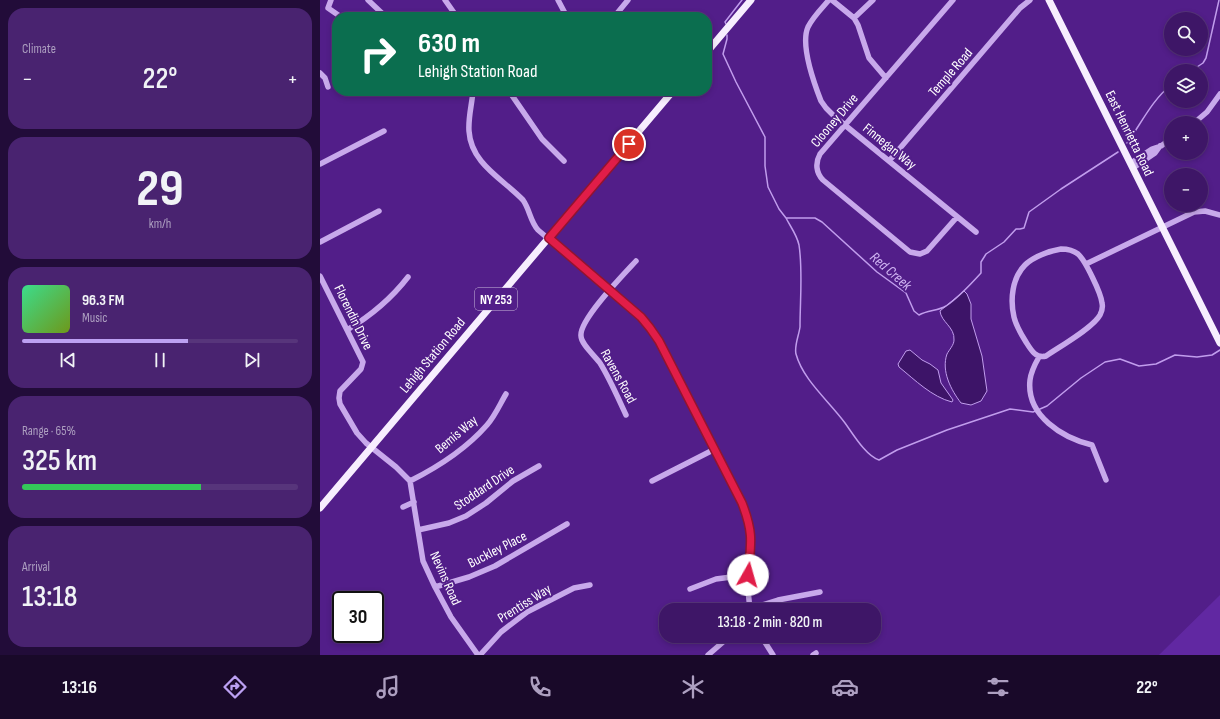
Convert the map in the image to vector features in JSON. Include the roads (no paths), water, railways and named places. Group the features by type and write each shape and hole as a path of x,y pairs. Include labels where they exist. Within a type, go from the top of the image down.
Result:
{"main road":[{"path":"712,46 751,0"},
{"name":"East Henrietta Road","path":"1049,0 1220,343"},
{"name":"Lehigh Station Road","path":"320,508 670,96"}],"street":[{"path":"331,0 328,8 334,12"},
{"path":"368,0 381,12"},
{"path":"445,0 453,12"},
{"path":"558,0 564,12"},
{"path":"618,12 628,0"},
{"name":"Finnegan Way","path":"829,0 810,24 806,33 805,43 821,101 830,113 976,232"},
{"path":"832,0 854,18 858,25 869,58 886,78"},
{"path":"854,18 873,0"},
{"name":"Clooney Drive","path":"952,0 818,157 817,170 820,177 907,250 916,254 927,251 934,245 957,217"},
{"name":"Temple Road","path":"889,161 1020,8 1030,0"},
{"path":"320,73 325,78 328,87"},
{"path":"1202,116 1220,94"},
{"path":"472,96 469,130 471,142 476,154 484,165 523,200 535,227 641,317 655,334 742,503 750,527 752,542 748,575 750,603"},
{"path":"512,96 542,139 564,160"},
{"path":"320,164 384,131"},
{"path":"1132,165 1152,149 1164,144"},
{"path":"320,242 379,211"},
{"path":"1086,264 1194,212 1201,211 1220,215"},
{"path":"1061,249 1076,252 1086,264 1101,297 1101,314 1089,327 1046,356 1039,357 1029,347 1017,326 1014,316 1012,295 1017,276 1020,270 1028,262 1061,249"},
{"path":"610,291 636,261"},
{"name":"Florendin Drive","path":"320,276 361,358 363,365 340,391 339,398 349,421 357,433 372,447"},
{"path":"347,330 381,308 408,277"},
{"name":"Ravens Road","path":"610,291 586,320 582,327 580,336 583,343 600,363 626,415"},
{"path":"1039,357 1030,380 1031,397 1038,411 1054,429 1065,435 1092,445 1106,480"},
{"name":"Bemis Way","path":"410,481 437,466 468,443 487,424 506,394"},
{"path":"372,447 410,481"},
{"path":"652,481 715,449"},
{"name":"Stoddard Drive","path":"418,530 449,523 466,516 486,503 513,481 539,466"},
{"name":"Nevins Road","path":"410,481 423,561 456,626 479,655"},
{"path":"403,507 414,502"},
{"name":"Buckley Place","path":"435,587 469,577 495,566 567,524"},
{"path":"690,589 716,579 748,575"},
{"name":"Prentiss Way","path":"479,655 501,632 527,612 568,591 580,586 590,585"},
{"path":"769,603 820,592"},
{"path":"708,655 722,643"},
{"path":"765,643 773,655"}],"waterway":[{"name":"Red Creek","path":"726,24 725,22 742,0"},
{"name":"Red Creek","path":"1202,64 1206,58 1219,0"},
{"name":"Red Creek","path":"727,35 723,54 765,137 765,166 768,187 779,209 786,218 815,218 822,222 877,272 906,293 914,311 919,315 943,308 955,299 981,273 981,262 986,254 1004,242 1016,229 1024,228 1029,212 1118,152"},
{"name":"Red Creek","path":"1127,143 1152,105 1164,91"},
{"path":"786,218 797,238 800,255 800,327 796,344 796,354 799,364 810,381 839,415 860,444 869,454 879,460 897,450 947,430 1010,409 1033,412 1047,406 1081,378 1105,362 1120,359 1139,366 1156,364 1175,355 1197,357 1212,355 1220,350"}]}
